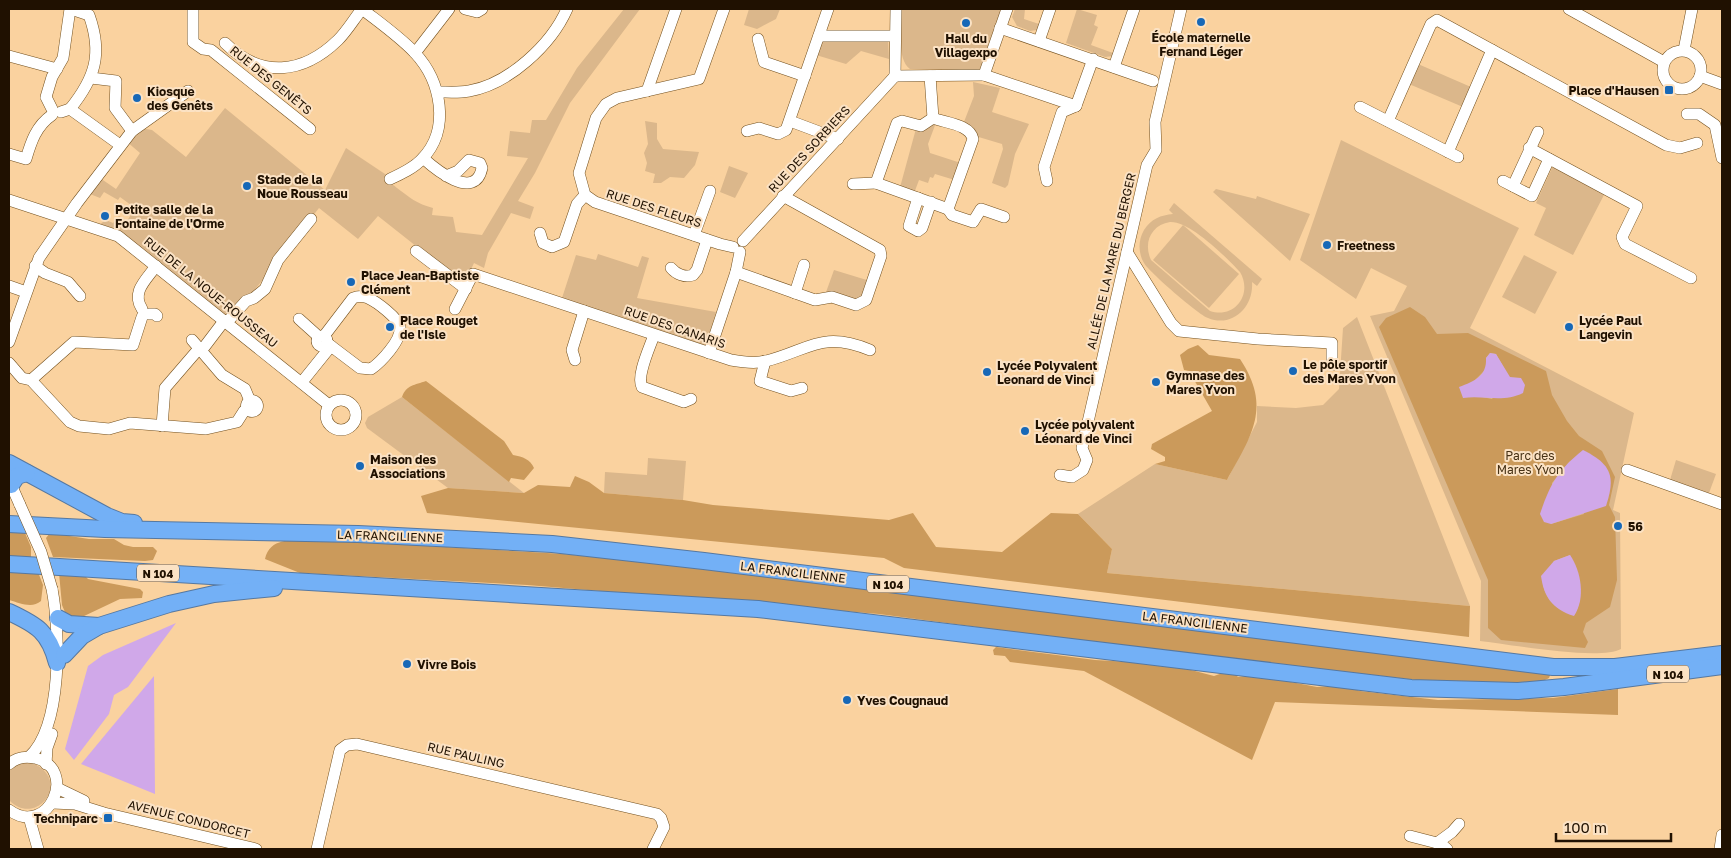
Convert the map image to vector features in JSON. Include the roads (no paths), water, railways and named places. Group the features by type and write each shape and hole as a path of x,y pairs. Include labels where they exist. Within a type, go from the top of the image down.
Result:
{"highway":[{"path":"9,463 107,516 122,522 144,524 157,531"},
{"path":"10,483 17,476 27,473"},
{"name":"LA FRANCILIENNE","path":"9,524 157,531 358,534 552,544 714,562 1553,667 1615,667 1722,654"},
{"name":"N 104","path":"9,564 776,610 1428,689 1518,691 1564,687 1722,666"},
{"path":"9,612 28,621 44,633 61,659 82,636 99,626 188,598 241,590 293,588 307,581"},
{"path":"58,618 69,624 99,626"}],"street":[{"path":"9,154 26,159 34,135 45,120 59,111 91,78 96,49 92,24 86,12 71,9 63,58 52,77 46,97 59,111 120,145"},
{"name":"RUE DES GENÊTS","path":"193,9 193,42 203,49 211,50 310,129"},
{"path":"225,43 248,62 280,68 296,66 310,61 323,53 340,38 362,9 416,53 438,92 440,121 430,147 423,158 390,180"},
{"path":"416,53 448,9"},
{"path":"466,9 477,12 482,9"},
{"path":"438,92 469,91 505,76 534,54 546,41 567,9"},
{"path":"647,91 676,9"},
{"path":"540,233 543,243 552,247 564,242 577,204 585,195 580,180 580,167 599,113 611,100 698,79 724,9"},
{"path":"747,131 759,128 774,133 782,133 790,121 828,9"},
{"path":"896,9 895,76 984,75 1076,106"},
{"path":"984,75 1007,9"},
{"path":"1039,41 1050,9"},
{"path":"1114,67 1134,9"},
{"name":"ALLÉE DE LA MARE DU BERGER","path":"1060,475 1072,477 1083,470 1087,460 1082,448 1146,165 1156,150 1155,122 1181,9"},
{"path":"1568,9 1664,62"},
{"path":"1684,50 1692,9"},
{"path":"1388,122 1434,21 1441,22 1666,145 1680,148 1697,143"},
{"path":"1000,28 1153,81"},
{"path":"819,36 895,36"},
{"path":"758,39 764,62 806,76"},
{"path":"1360,107 1453,155 1492,50"},
{"path":"1684,50 1691,52 1700,63 1700,76 1690,87 1673,86 1663,73 1664,62 1670,54 1684,50"},
{"path":"9,56 58,69"},
{"path":"1047,181 1044,166 1062,112 1076,106 1093,59"},
{"name":"RUE DES SORBIERS","path":"739,247 783,196 895,76"},
{"path":"930,76 932,118"},
{"path":"1700,76 1722,84"},
{"path":"91,78 116,81 114,108 132,131"},
{"path":"9,342 13,316 26,292 35,266 66,218 132,131 188,91"},
{"path":"1687,114 1699,114 1715,125 1722,158"},
{"path":"876,183 897,123 902,121 921,126 932,118"},
{"path":"932,118 967,128 972,132 973,139 948,209"},
{"path":"790,121 838,139"},
{"path":"1538,132 1508,183 1532,196 1549,159"},
{"path":"1529,148 1637,206 1622,237 1625,244 1691,278"},
{"path":"423,158 446,176"},
{"path":"853,184 876,183 931,202 948,209 952,215 973,222 981,209 1004,217"},
{"path":"694,235 710,191"},
{"name":"RUE DES FLEURS","path":"585,195 595,202 707,240 739,247"},
{"path":"736,272 815,300 832,297 856,305 862,304 866,300 881,256 876,246 783,196"},
{"path":"918,198 909,226 918,231 922,228 931,202"},
{"name":"RUE DE LA NOUE-ROUSSEAU","path":"9,200 118,236 329,405"},
{"path":"162,426 165,388 199,349 205,346 224,321 229,320 246,301 254,298 265,288 278,260 311,219"},
{"path":"671,268 674,272 686,276 693,275 697,270 707,240"},
{"path":"709,353 736,272 739,247"},
{"path":"416,251 466,290 455,308"},
{"path":"1127,252 1171,323 1179,331 1258,339 1332,343 1332,365"},
{"path":"795,293 804,265"},
{"path":"35,266 45,273 68,282 80,296"},
{"path":"31,380 74,342 133,345 148,314 138,302 139,290 156,266"},
{"name":"RUE DES CANARIS","path":"466,290 473,274 731,360 765,361 811,344 826,341 855,344 870,350"},
{"path":"9,286 26,292"},
{"path":"299,319 325,341 360,368 367,370 374,367 397,340 400,331 398,322 376,304 365,297 353,298 325,341 302,382"},
{"path":"575,360 572,350 584,311"},
{"path":"654,335 640,377 640,384 642,387 684,402 691,399"},
{"path":"9,363 22,378 31,380 70,422 78,426 109,429 130,423 206,429 237,422 249,405 244,389 222,375 192,340"},
{"path":"765,361 760,381 791,391 802,388"},
{"path":"1627,470 1722,504"},
{"path":"10,483 42,552 58,618 61,659 58,708 47,748 46,764"},
{"path":"29,757 38,747 46,731 61,659"},
{"name":"RUE PAULING","path":"317,849 340,750 347,744 357,744 657,814 661,818 664,828 655,845"},
{"path":"9,764 20,758 29,757 46,764 56,779 57,788 52,803 38,814 29,816 10,814"},
{"name":"AVENUE CONDORCET","path":"57,788 115,815"},
{"name":"AVENUE CONDORCET","path":"52,803 66,802 256,849"},
{"path":"29,816 38,849"},
{"path":"1435,847 1455,828"},
{"path":"1720,849 1722,835"}],"place":[{"name":"École maternelle Fernand Léger","path":"1201,22"},
{"name":"Hall du Villagexpo","path":"966,23"},
{"name":"Place d'Hausen","path":"1669,90"},
{"name":"Kiosque des Genêts","path":"137,98"},
{"name":"Stade de la Noue Rousseau","path":"247,186"},
{"name":"Petite salle de la Fontaine de l'Orme","path":"105,216"},
{"name":"Freetness","path":"1327,245"},
{"name":"Place Jean-Baptiste Clément","path":"351,282"},
{"name":"Place Rouget de l'Isle","path":"390,327"},
{"name":"Lycée Paul Langevin","path":"1569,327"},
{"name":"Le pôle sportif des Mares Yvon","path":"1293,371"},
{"name":"Lycée Polyvalent Leonard de Vinci","path":"987,372"},
{"name":"Gymnase des Mares Yvon","path":"1156,382"},
{"name":"Lycée polyvalent Léonard de Vinci","path":"1025,431"},
{"name":"Maison des Associations","path":"360,466"},
{"name":"56","path":"1618,526"},
{"name":"Vivre Bois","path":"407,664"},
{"name":"Yves Cougnaud","path":"847,700"},
{"name":"Techniparc","path":"108,818"}],"park label":[{"name":"Parc des Mares Yvon","path":"1530,462"}]}
